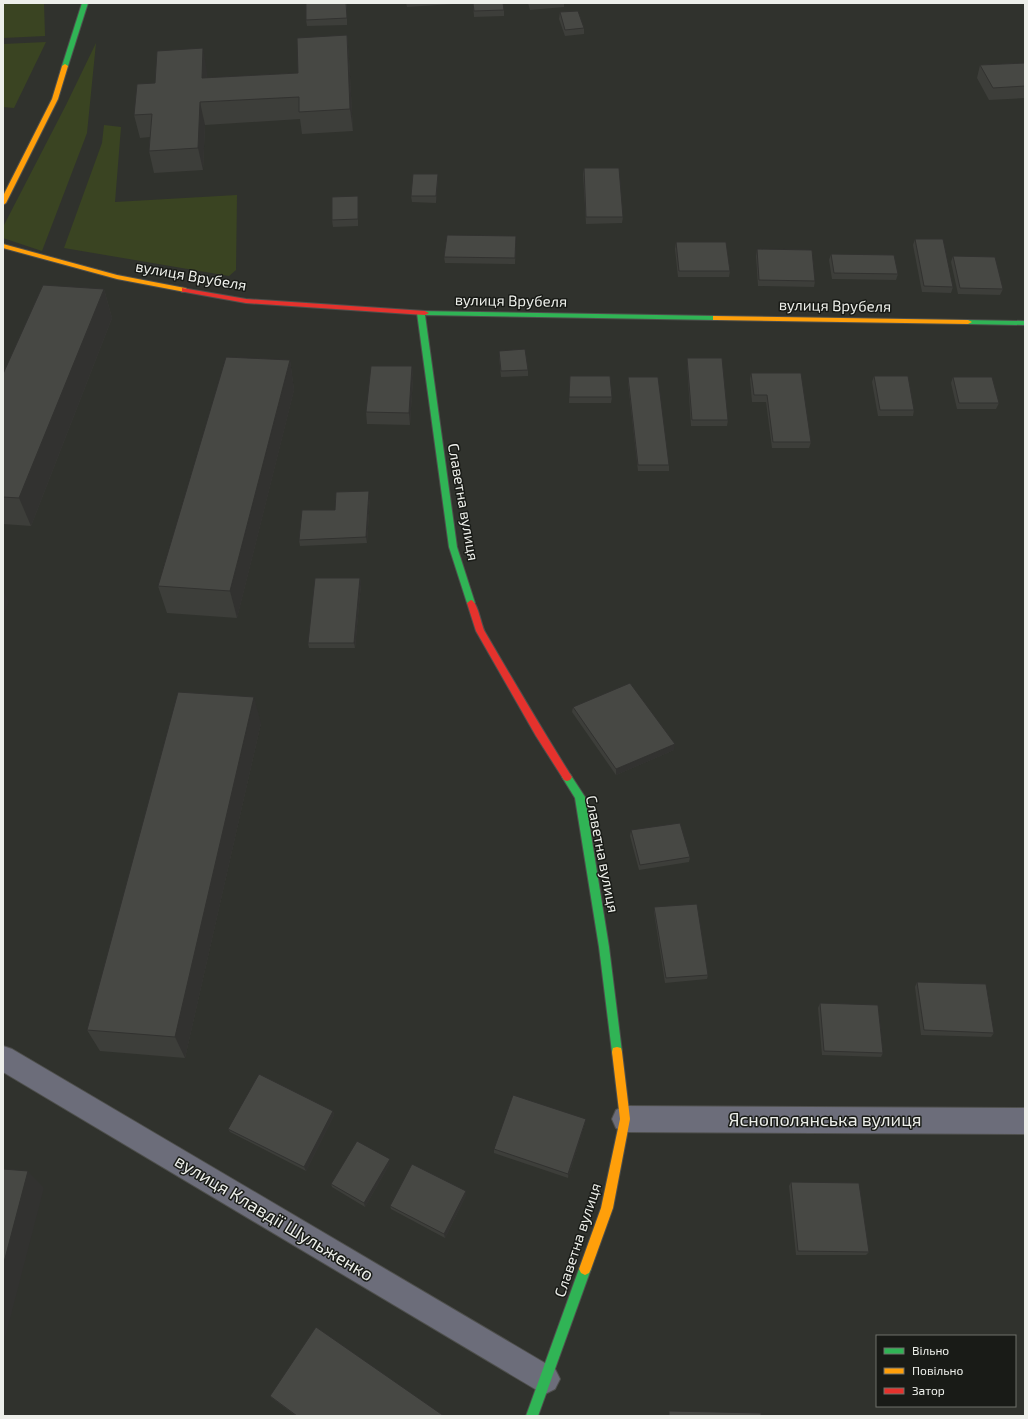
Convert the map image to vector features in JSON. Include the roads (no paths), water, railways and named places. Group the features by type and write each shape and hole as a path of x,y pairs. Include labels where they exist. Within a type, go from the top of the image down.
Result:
{"street":[{"path":"3,203 55,99 86,3"},
{"name":"вулиця Врубеля","path":"3,246 117,277 246,301 422,313 1025,324"},
{"name":"Славетна вулиця","path":"422,313 453,547 479,629 539,733 580,797 604,947 625,1119 607,1208 532,1416"},
{"name":"вулиця Клавдії Шульженко","path":"3,1058 545,1379"},
{"name":"Яснополянська вулиця","path":"625,1119 1025,1121"}]}
